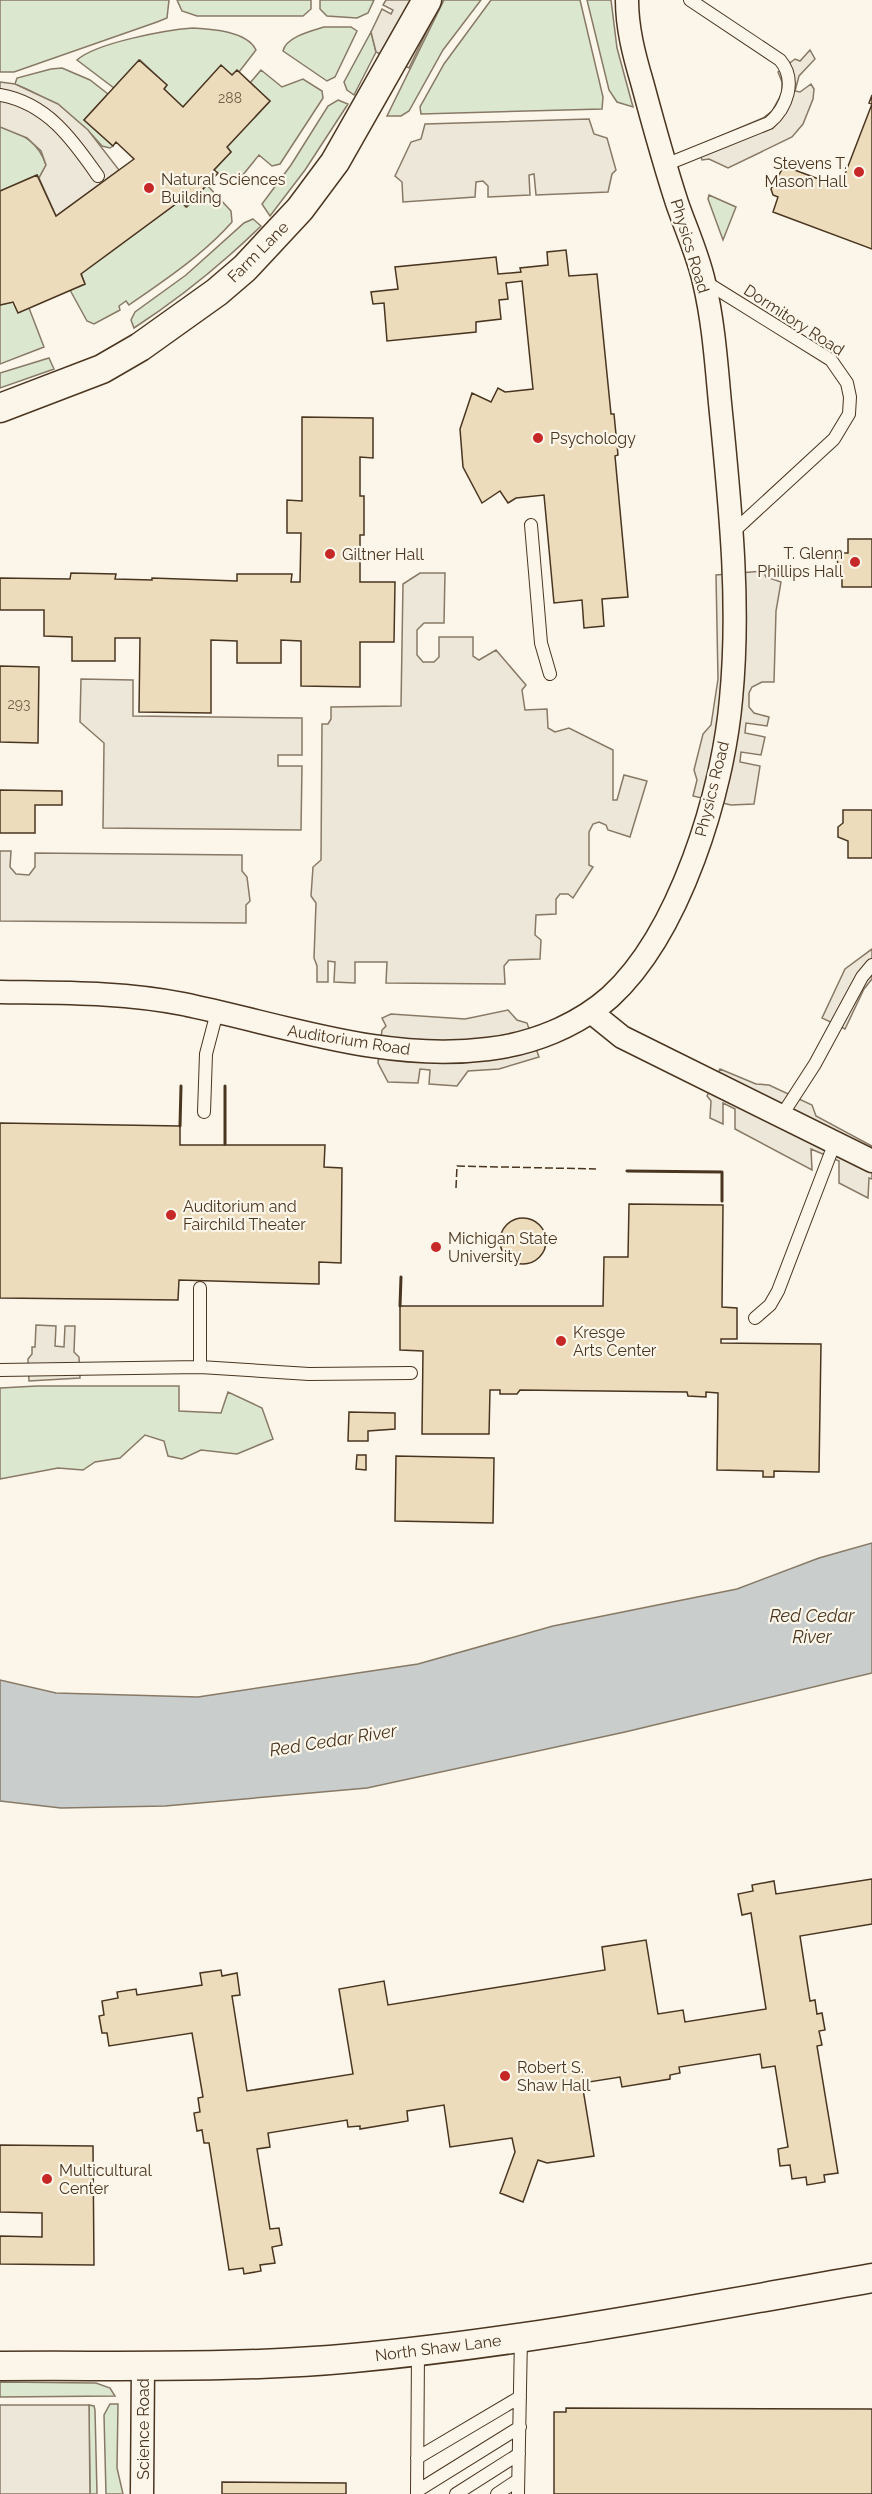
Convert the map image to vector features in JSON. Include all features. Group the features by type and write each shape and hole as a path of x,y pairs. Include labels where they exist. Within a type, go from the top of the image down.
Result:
{"street":[{"name":"Farm Lane","path":"0,408 76,380 131,352 202,304 245,268 300,209 335,162 427,0"},
{"name":"Physics Road","path":"591,1012 612,995 636,966 657,935 678,896 711,805 731,700 733,532 704,282 665,165 631,43 627,0"},
{"name":"Auditorium Road","path":"0,992 107,993 217,1012 300,1034 367,1046 454,1052 491,1049 526,1041 565,1027 591,1012"},
{"path":"591,1012 622,1037 872,1161"},
{"name":"North Shaw Lane","path":"0,2366 297,2363 418,2351 521,2337 872,2278"},
{"name":"Science Road","path":"142,2494 143,2365"}],"lane":[{"path":"665,165 769,123 778,115 784,104 790,80 788,69 780,60 690,0"},
{"path":"0,95 28,103 47,113 75,143 98,176"},
{"name":"Dormitory Road","path":"704,282 831,360 847,383 850,397 849,414 834,439 733,532"},
{"path":"531,525 541,643 550,674"},
{"path":"782,1115 815,1064 862,977 872,965"},
{"path":"204,1112 206,1054 217,1012"},
{"path":"755,1317 770,1305 778,1291 835,1142"},
{"path":"200,1288 200,1367"},
{"path":"0,1370 200,1367 309,1374 411,1373"},
{"path":"518,2494 521,2337"},
{"path":"417,2492 418,2351"},
{"path":"417,2458 520,2397"},
{"path":"417,2492 520,2427"},
{"path":"456,2494 519,2454"},
{"path":"497,2494 518,2480"}],"green space":[{"path":"0,0 169,0 167,18 14,72 0,72"},
{"path":"177,0 311,0 311,9 303,16 197,16 182,11"},
{"path":"320,0 374,0 368,13 357,18 327,16 320,9"},
{"path":"444,0 481,0 443,50 409,111 401,116 387,116"},
{"path":"491,0 580,0 603,97 602,109 421,114 420,107 444,64"},
{"path":"587,0 611,0 617,48 633,107 617,102 609,90"},
{"path":"324,27 351,27 357,31 335,77 327,81 283,51 294,38"},
{"path":"193,28 218,30 237,35 245,39 256,50 239,72 232,75 221,66 183,107 164,89 167,85 140,60 114,88 77,60 99,48 115,43 166,31"},
{"path":"371,32 376,52 354,95 347,90 344,82"},
{"path":"62,68 90,80 108,94 84,120 113,146 110,148 102,146 84,127 62,110 39,95 15,84 17,78"},
{"path":"261,70 282,87 303,79 322,91 323,98 280,164 272,166 259,155 242,176 222,177 214,170 231,152 227,147 270,101 250,83"},
{"path":"338,100 348,104 305,170 270,216 262,204 291,165 328,106"},
{"path":"0,127 22,135 39,150 46,165 39,178 37,175 0,191"},
{"path":"207,185 231,211 232,222 197,256 129,305 126,301 119,306 120,310 94,324 87,321 70,290 85,284 81,273 180,201 187,207"},
{"path":"709,195 736,207 723,240 708,199"},
{"path":"253,219 261,226 246,240 184,293 134,328 131,320 135,312 186,275 244,223"},
{"path":"13,302 29,308 44,347 0,364 0,305"},
{"path":"49,358 54,369 0,388 0,373"},
{"path":"179,1386 179,1411 221,1413 228,1392 262,1408 273,1439 237,1454 201,1450 182,1459 168,1456 164,1441 145,1435 120,1458 95,1462 83,1470 58,1468 0,1479 0,1388"},
{"path":"0,2382 96,2383 110,2388 115,2396 0,2397"},
{"path":"110,2404 118,2404 117,2468 123,2494 106,2494 104,2415"},
{"path":"89,2405 94,2406 95,2410 97,2494 90,2494"}],"shaded area":[{"path":"386,0 442,0 409,68 376,52 371,32 382,9 391,14 393,10 383,5"},
{"path":"810,50 815,59 799,76 795,91 800,92 811,84 814,89 813,99 803,124 792,137 728,168 709,159 702,160 697,146 763,118 772,111 782,93 782,82 778,72 795,59 800,61"},
{"path":"0,82 15,84 58,104 88,130 119,170 56,216 39,178 46,165 41,151 27,138 0,127"},
{"path":"589,119 594,134 607,138 616,170 612,174 608,192 536,195 534,174 529,175 530,195 488,197 488,186 483,181 476,182 475,197 403,202 402,182 395,176 411,142 421,139 425,124"},
{"path":"763,571 766,577 781,582 776,611 774,682 762,682 752,687 749,693 749,707 754,713 769,717 767,726 746,723 745,733 765,737 761,755 741,752 740,762 760,766 754,804 731,805 693,796 697,780 694,770 703,734 711,725 718,679 716,575"},
{"path":"420,573 445,573 444,623 424,623 417,630 417,655 423,662 434,662 439,657 439,637 473,637 473,656 479,660 496,650 526,685 522,690 525,710 547,709 548,728 555,732 569,728 613,750 613,800 617,800 624,775 647,781 630,837 608,830 606,825 599,822 593,824 589,832 589,865 593,867 573,898 568,894 560,894 556,899 556,914 536,915 535,935 541,940 540,959 509,960 504,966 505,984 386,983 387,962 355,962 355,983 334,982 335,962 328,961 328,982 317,982 317,966 314,958 316,903 311,896 313,867 321,860 322,724 328,724 331,719 331,707 401,706 403,584"},
{"path":"81,679 133,680 133,716 302,718 302,755 278,755 278,766 302,766 301,830 103,828 104,743 80,722"},
{"path":"0,851 11,851 10,867 16,874 29,875 35,867 35,853 242,855 242,871 247,877 250,901 246,905 246,923 0,921"},
{"path":"872,949 872,979 864,989 845,1029 822,1018 845,969"},
{"path":"508,1010 517,1020 527,1023 539,1057 499,1069 468,1071 457,1086 429,1084 430,1070 420,1069 418,1083 388,1082 378,1063 382,1030 386,1026 382,1018 391,1014 465,1019"},
{"path":"720,1069 756,1084 769,1085 812,1105 816,1116 872,1146 872,1179 869,1178 868,1198 839,1183 839,1161 811,1149 812,1170 735,1129 735,1109 723,1103 723,1124 710,1118 711,1101 707,1096"},
{"path":"36,1325 56,1326 55,1346 64,1347 65,1326 75,1326 74,1352 79,1357 80,1378 29,1381 28,1359 32,1354 32,1347 35,1347"},
{"path":"0,2405 89,2405 90,2494 0,2494"}],"water":[{"name":"Red Cedar River","path":"872,1543 872,1673 625,1732 367,1788 165,1806 61,1808 0,1801 0,1680 56,1693 198,1697 418,1664 553,1626 737,1589 819,1558"}],"building":[{"name":"Natural Sciences Building","path":"139,60 167,85 164,89 183,107 221,65 232,75 237,70 270,101 227,147 231,152 214,170 218,173 186,207 180,201 81,274 85,284 18,313 13,302 0,305 0,191 37,175 56,216 134,159 116,142 113,146 84,120"},
{"name":"Stevens T. Mason Hall","path":"872,104 872,249 773,212 778,197 773,195 771,189 784,166 840,187"},
{"name":"Psychology","path":"566,250 569,276 597,274 611,414 614,414 618,455 615,456 628,597 602,599 604,626 584,628 582,600 554,603 544,495 516,498 508,503 500,491 482,503 463,467 460,429 472,393 491,402 498,388 505,392 533,389 522,281 506,283 508,299 499,300 501,319 476,322 476,332 387,341 384,303 373,304 371,292 398,289 395,267 496,257 498,274 521,272 520,268 548,265 547,252"},
{"name":"Giltner Hall","path":"302,417 373,418 373,458 360,457 360,496 364,496 364,535 360,535 360,582 395,582 394,642 360,642 360,687 301,686 301,641 281,640 281,663 237,663 237,641 211,640 211,713 139,712 140,638 115,638 115,661 72,661 72,637 44,636 44,610 0,610 0,578 70,579 71,573 116,574 115,579 237,581 237,574 292,574 291,582 300,582 301,533 287,533 287,500 302,501"},
{"name":"T. Glenn Phillips Hall","path":"848,539 872,539 872,587 842,587 842,572 837,558 842,553 848,553"},
{"path":"0,666 39,667 38,743 0,742"},
{"path":"0,790 62,791 62,805 35,805 35,833 0,833"},
{"path":"843,810 872,810 872,858 848,858 848,841 838,837 838,827 843,823"},
{"name":"Auditorium and Fairchild Theater","path":"0,1123 180,1126 180,1145 325,1145 324,1167 342,1168 341,1263 319,1262 319,1284 179,1280 178,1300 0,1298"},
{"name":"Kresge Arts Center","path":"629,1204 723,1205 722,1307 737,1308 737,1339 721,1339 721,1343 821,1344 819,1472 774,1471 774,1477 763,1477 763,1471 717,1470 718,1393 706,1392 706,1397 688,1396 687,1392 520,1390 517,1394 500,1394 500,1390 490,1390 489,1434 422,1434 423,1351 400,1350 400,1306 603,1306 604,1257 628,1257"},
{"path":"523,1218 539,1225 546,1241 539,1257 523,1264 507,1257 500,1241 507,1225"},
{"path":"349,1412 395,1413 395,1429 368,1431 368,1441 348,1441"},
{"path":"357,1455 366,1455 366,1470 356,1469"},
{"path":"396,1456 494,1458 493,1523 395,1521"},
{"name":"Robert S. Shaw Hall","path":"872,1879 872,1924 800,1936 810,2001 815,2000 817,2014 822,2013 825,2030 819,2031 822,2045 817,2046 838,2173 824,2175 825,2182 807,2185 806,2177 792,2179 790,2165 780,2166 778,2149 788,2147 775,2066 762,2068 760,2054 679,2067 680,2073 670,2075 670,2079 622,2087 620,2077 582,2083 594,2156 547,2163 538,2160 523,2202 500,2193 515,2152 512,2138 450,2147 444,2105 407,2111 408,2121 360,2129 360,2126 348,2127 347,2120 268,2133 270,2147 257,2149 270,2229 279,2228 282,2245 272,2247 275,2263 260,2265 261,2271 244,2274 243,2268 229,2270 209,2143 204,2143 202,2130 197,2131 194,2113 200,2112 198,2098 203,2097 192,2033 109,2046 107,2033 102,2033 99,2016 104,2015 102,2001 118,1998 117,1992 136,1989 137,1995 202,1985 200,1973 221,1970 222,1976 237,1973 240,1995 232,1996 247,2091 353,2074 339,1989 384,1981 388,2005 605,1970 602,1947 646,1940 658,2014 683,2010 685,2022 766,2009 751,1913 742,1915 738,1894 753,1891 752,1885 774,1881 776,1894"},
{"name":"Multicultural Center","path":"0,2145 93,2146 94,2265 0,2264 0,2236 42,2237 42,2213 0,2212"},
{"path":"566,2408 872,2409 872,2494 554,2494 554,2412 566,2412"},
{"path":"222,2482 346,2483 346,2494 222,2494"}],"fence":[{"path":"456,1188 457,1166 596,1169"}],"wall":[{"path":"180,1126 181,1086"},
{"path":"225,1086 225,1144"},
{"path":"627,1171 722,1172 722,1201"},
{"path":"400,1306 401,1277"}],"place":[{"name":"Stevens T. Mason Hall","path":"859,172"},
{"name":"Natural Sciences Building","path":"149,188"},
{"name":"Psychology","path":"538,438"},
{"name":"Giltner Hall","path":"330,554"},
{"name":"T. Glenn Phillips Hall","path":"855,562"},
{"name":"Auditorium and Fairchild Theater","path":"171,1215"},
{"name":"Michigan State University","path":"436,1247"},
{"name":"Kresge Arts Center","path":"561,1341"},
{"name":"Robert S. Shaw Hall","path":"505,2076"},
{"name":"Multicultural Center","path":"47,2179"}]}
